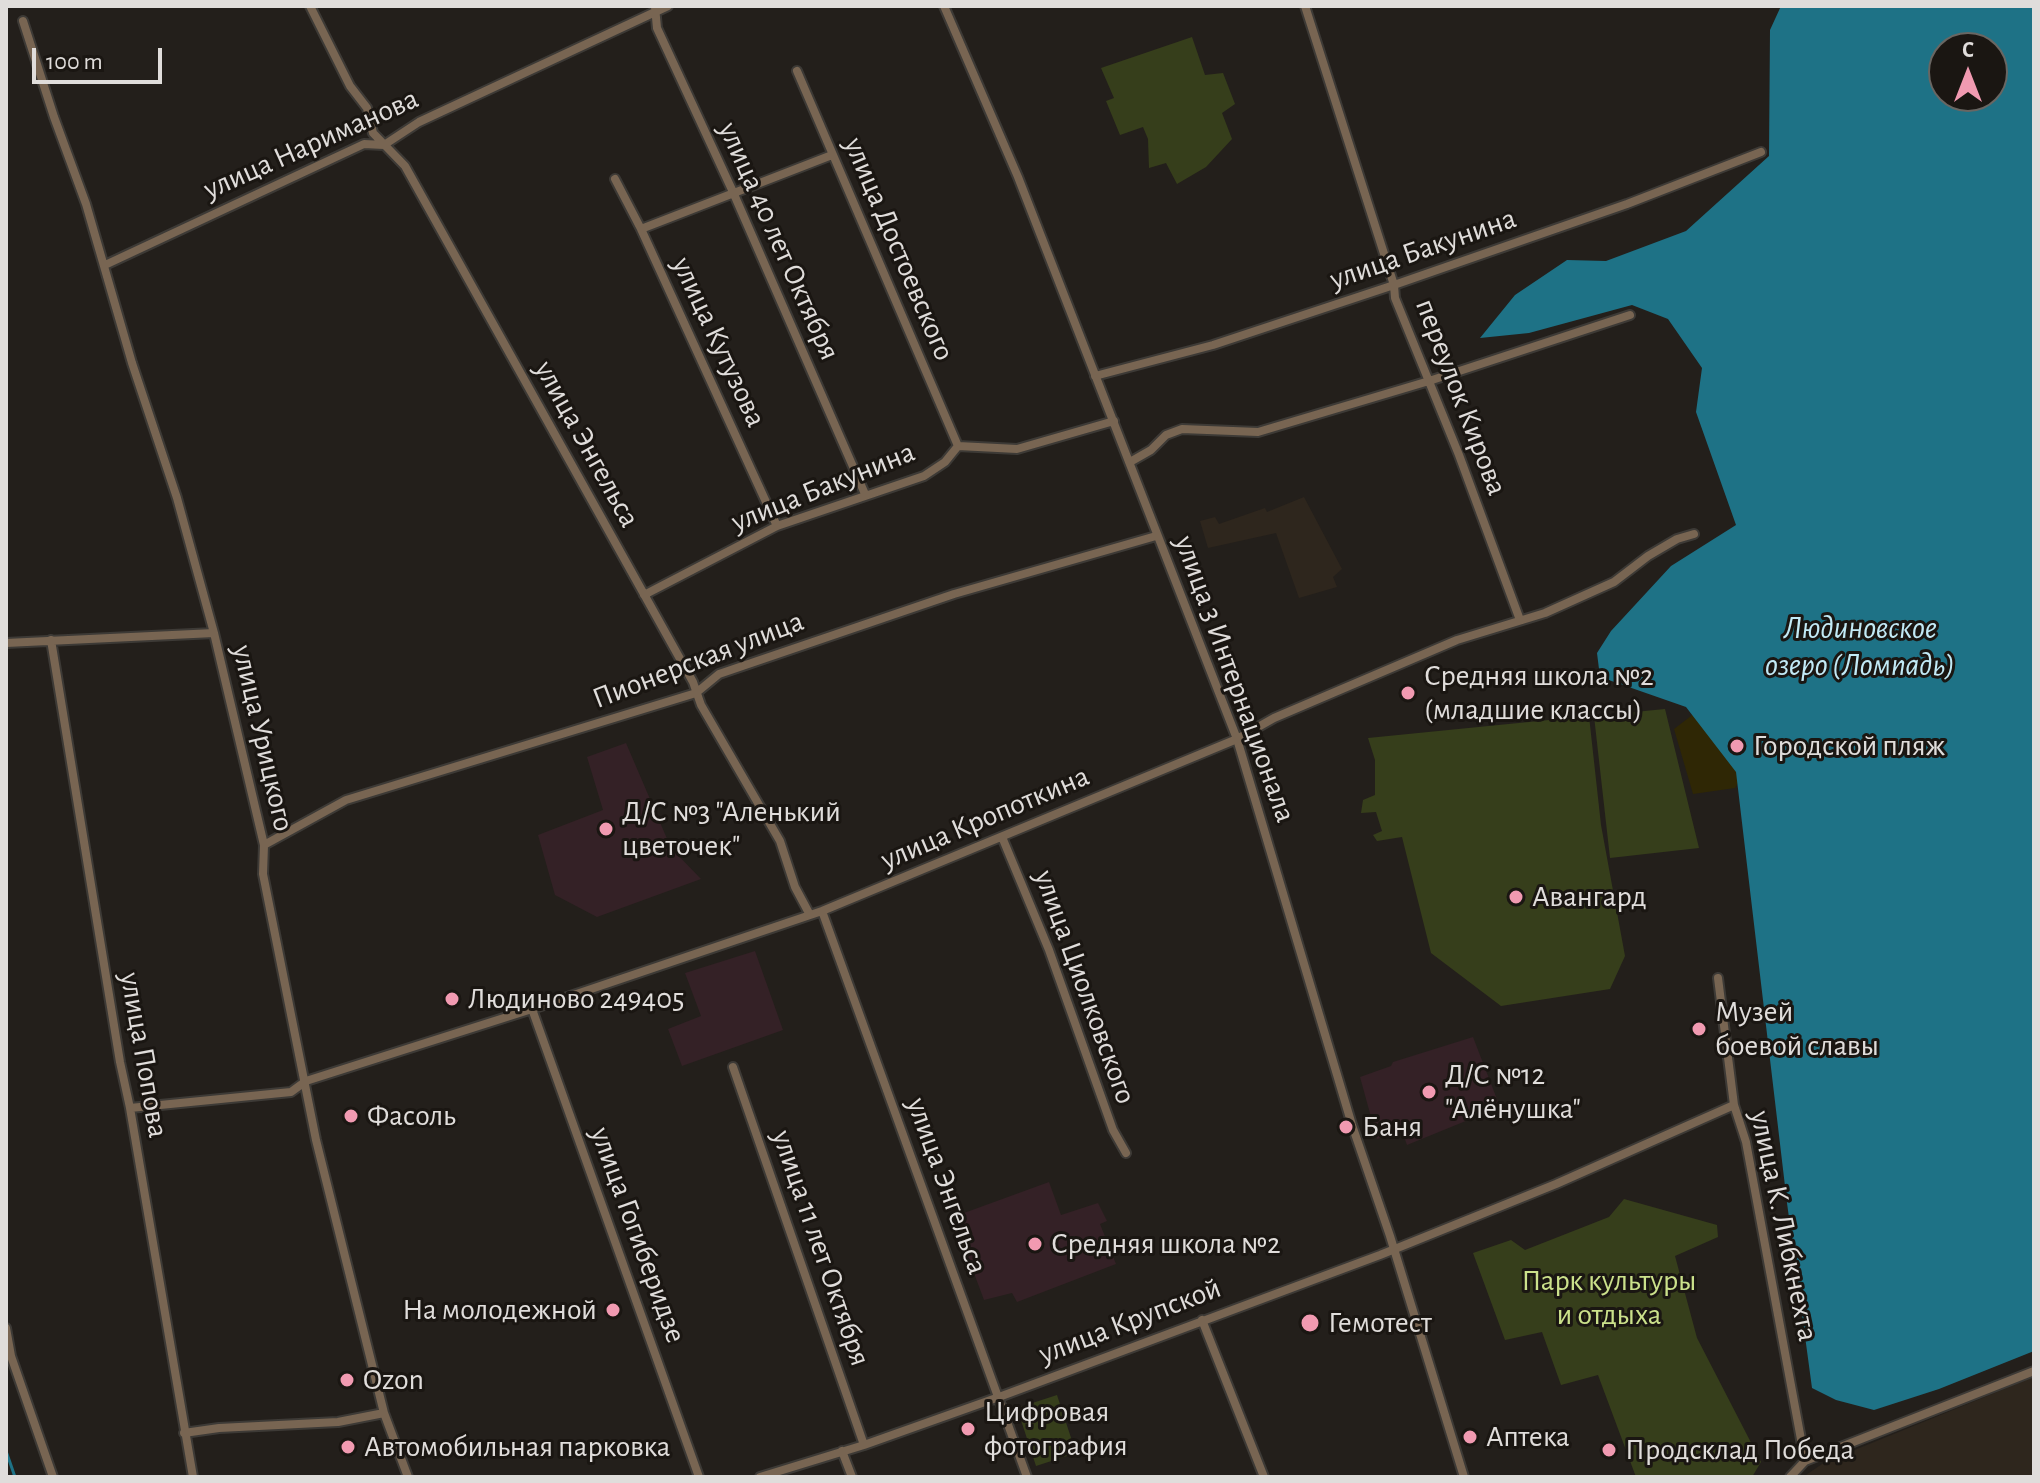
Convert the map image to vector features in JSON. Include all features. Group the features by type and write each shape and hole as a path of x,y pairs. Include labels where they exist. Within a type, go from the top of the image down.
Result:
{"street":[{"name":"улица Энгельса","path":"310,6 350,86 367,108 373,133 405,166 693,682 696,693 780,841 795,887 810,915"},
{"name":"улица Нариманова","path":"105,265 364,144 384,145 419,122 655,8 668,6"},
{"name":"улица 3 Интернационала","path":"944,6 1018,177 1237,739 1352,1125 1464,1477"},
{"name":"переулок Кирова","path":"1305,6 1394,285 1395,298 1520,620"},
{"name":"улица 40 лет Октября","path":"655,8 657,28 733,192 865,494"},
{"name":"улица Урицкого","path":"23,21 105,265 132,363 177,498 214,633 264,845 263,874 322,1164 384,1413 408,1477"},
{"name":"улица Достоевского","path":"797,71 958,446"},
{"name":"улица Бакунина","path":"1095,376 1199,349 1394,285 1627,204 1761,152"},
{"path":"641,229 832,155"},
{"name":"улица Кутузова","path":"615,179 641,229 777,526"},
{"path":"1130,462 1151,450 1166,435 1182,429 1258,432 1429,381 1630,315"},
{"name":"улица Бакунина","path":"644,595 777,526 924,476 945,462 958,446 1017,449 1114,421"},
{"name":"улица Кропоткина","path":"130,1108 291,1092 306,1081 822,911 1237,739 1274,718 1449,643 1545,613 1614,582 1667,544 1694,534"},
{"name":"Пионерская улица","path":"264,845 346,800 696,693 719,674 954,594 1156,536"},
{"path":"6,643 214,633"},
{"name":"улица Попова","path":"51,640 120,1062 193,1477"},
{"name":"улица Циолковского","path":"1002,837 1049,950 1113,1130 1126,1153"},
{"name":"улица Энгельса","path":"822,911 1027,1477"},
{"name":"улица К. Либкнехта","path":"1718,978 1734,1105 1746,1142 1805,1461"},
{"name":"улица Гогиберидзе","path":"532,1009 699,1477"},
{"name":"улица 11 лет Октября","path":"733,1067 864,1445"},
{"name":"улица Крупской","path":"760,1477 864,1445 999,1397 1394,1250 1556,1184 1734,1105"},
{"path":"1202,1320 1264,1477"},
{"path":"6,1328 11,1356 53,1477"},
{"path":"1790,1477 1805,1461 2034,1371"},
{"path":"184,1433 219,1428 338,1422 384,1413"},
{"path":"842,1451 852,1477"}],"shaded area":[{"path":"1304,497 1342,569 1333,577 1337,587 1299,598 1276,533 1208,548 1200,521 1215,517 1219,524 1265,508 1267,512"},
{"name":"Д/С №3 \"Аленький цветочек\"","path":"626,743 671,848 701,879 597,917 555,895 538,835 603,810 587,757"},
{"path":"755,951 783,1030 682,1066 668,1029 701,1016 685,973"},
{"name":"Д/С №12 \"Алёнушка\"","path":"1473,1037 1500,1107 1407,1145 1402,1131 1377,1139 1360,1077 1391,1066 1393,1062"},
{"name":"Средняя школа №2","path":"1049,1182 1061,1215 1098,1203 1107,1221 1100,1224 1116,1264 1017,1302 1012,1293 984,1300 953,1217"},
{"path":"2034,1377 2034,1477 1803,1477 1825,1462"}],"green space":[{"path":"1192,37 1205,75 1223,73 1235,104 1222,113 1232,139 1206,167 1177,184 1166,163 1149,168 1148,139 1143,127 1120,135 1106,101 1114,98 1101,68"},
{"path":"1665,709 1699,848 1610,858 1594,716"},
{"name":"Авангард","path":"1589,716 1601,825 1625,956 1610,989 1501,1006 1431,953 1402,837 1377,841 1373,835 1382,831 1376,812 1361,813 1363,800 1375,795 1375,760 1368,738"},
{"name":"Парк культуры и отдыха","path":"1624,1199 1717,1225 1718,1237 1675,1256 1697,1338 1761,1462 1752,1477 1636,1477 1598,1375 1561,1385 1542,1332 1505,1340 1473,1253 1511,1240 1525,1250 1609,1217"},
{"path":"1057,1395 1076,1453 1036,1466 1017,1408"}],"sand":[{"path":"1697,703 1748,765 1735,788 1693,794 1674,729 1691,716"}],"water":[{"name":"Людиновское озеро (Ломпадь)","path":"1781,6 2034,6 2034,1351 1939,1389 1874,1410 1836,1400 1812,1388 1736,772 1686,707 1600,677 1597,653 1611,631 1671,566 1736,525 1696,412 1702,368 1668,319 1632,305 1529,333 1480,338 1515,295 1567,260 1606,261 1686,231 1769,156 1770,30"}],"waterway":[{"path":"6,8 6,35"},
{"path":"6,1451 15,1477"}],"place":[{"name":"Средняя школа №2 (младшие классы)","path":"1408,693"},
{"name":"Городской пляж","path":"1737,746"},
{"name":"Д/С №3 \"Аленький цветочек\"","path":"606,829"},
{"name":"Авангард","path":"1516,897"},
{"name":"Людиново 249405","path":"452,999"},
{"name":"Музей боевой славы","path":"1699,1029"},
{"name":"Д/С №12 \"Алёнушка\"","path":"1429,1092"},
{"name":"Фасоль","path":"351,1116"},
{"name":"Баня","path":"1346,1127"},
{"name":"Средняя школа №2","path":"1035,1244"},
{"name":"На молодежной","path":"613,1310"},
{"name":"Гемотест","path":"1310,1323"},
{"name":"Ozon","path":"347,1380"},
{"name":"Цифровая фотография","path":"968,1429"},
{"name":"Аптека","path":"1470,1437"},
{"name":"Автомобильная парковка","path":"348,1447"},
{"name":"Продсклад Победа","path":"1609,1450"}]}
